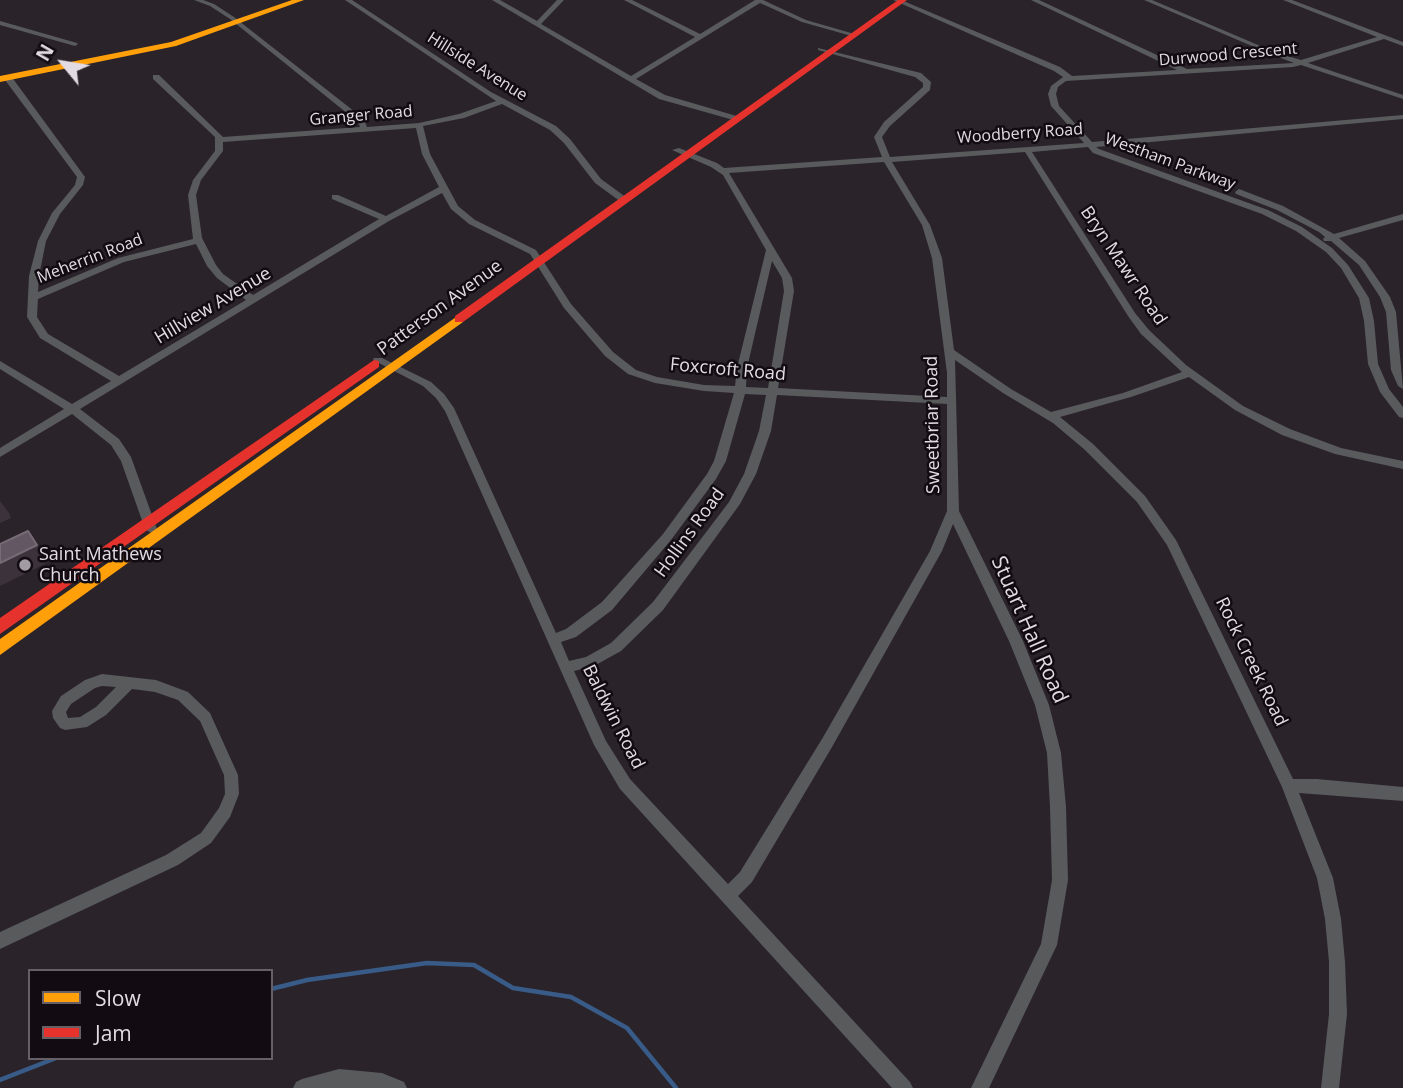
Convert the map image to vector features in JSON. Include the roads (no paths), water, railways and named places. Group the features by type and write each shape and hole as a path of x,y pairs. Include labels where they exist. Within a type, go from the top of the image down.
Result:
{"main road":[{"path":"4,78 148,50 238,23 300,0"},
{"name":"Patterson Avenue","path":"0,627 151,530 898,0"},
{"name":"Patterson Avenue","path":"0,648 151,530"}],"street":[{"path":"197,0 221,10 238,23 361,121 365,130"},
{"name":"Hillside Avenue","path":"348,0 502,102 541,121 561,135 598,181 619,197"},
{"path":"495,0 662,97 731,118"},
{"path":"538,24 561,0"},
{"path":"627,0 700,37"},
{"path":"898,0 1057,69 1071,79"},
{"path":"1034,0 1189,73"},
{"path":"1147,0 1301,63 1403,97"},
{"path":"1286,0 1403,44"},
{"path":"631,79 759,1 804,21 850,33"},
{"path":"0,23 75,44"},
{"name":"Durwood Crescent","path":"1071,79 1189,73 1301,63 1383,37"},
{"name":"Sweetbriar Road","path":"727,896 746,877 827,743 936,551 953,511 949,351 943,292 932,240 886,159 878,137 881,131 927,88 926,80 918,75 826,50"},
{"path":"156,77 216,132 220,139 219,151 197,180 192,195 199,240 212,267 220,276 253,300"},
{"path":"4,78 74,168 81,181 56,212 42,241 37,260 32,317 44,336 119,381"},
{"name":"Westham Parkway","path":"1071,79 1055,86 1052,90 1053,101 1065,120 1087,144 1119,160 1265,212 1317,242 1345,267 1364,298 1373,363 1384,390 1403,414"},
{"name":"Granger Road","path":"220,139 419,125 461,116 502,102"},
{"name":"Woodberry Road","path":"723,171 1403,117"},
{"path":"419,125 426,155 454,206 472,222 535,257"},
{"name":"Westham Parkway","path":"1100,142 1117,152 1265,202 1299,217 1354,255 1385,297 1391,312 1396,370 1403,386"},
{"name":"Bryn Mawr Road","path":"1026,148 1131,314 1157,344 1190,373 1239,408 1286,432 1353,455 1403,465"},
{"path":"682,153 723,171"},
{"name":"Hollins Road","path":"566,667 598,658 626,638 657,606 724,520 750,474 760,448 789,291 783,267 770,251 758,225 723,171"},
{"name":"Hillview Avenue","path":"0,453 386,219 443,189"},
{"path":"335,197 386,219"},
{"path":"1317,242 1403,218"},
{"name":"Meherrin Road","path":"32,298 121,260 199,240"},
{"name":"Hollins Road","path":"555,639 571,633 607,606 699,497 720,461 740,391 742,368 770,251"},
{"name":"Foxcroft Road","path":"535,257 567,306 609,354 632,372 681,385 740,391 951,401"},
{"name":"Rock Creek Road","path":"949,351 1049,416 1113,470 1157,519 1187,573 1289,786 1325,878 1334,919 1338,1014 1330,1088"},
{"path":"0,363 104,430 127,460 151,530"},
{"name":"Baldwin Road","path":"385,364 427,384 450,411 601,745 618,774 904,1088"},
{"path":"1049,416 1127,395 1190,373"},
{"name":"Stuart Hall Road","path":"953,511 1016,641 1042,705 1054,753 1058,807 1060,880 1049,945 980,1088"},
{"path":"0,941 172,860 206,838 225,812 232,794 231,775 205,717 194,705 170,691 128,684"},
{"path":"1289,786 1403,794"},
{"path":"302,1088 339,1078 353,1078 382,1082 398,1088"}],"waterway":[{"path":"273,988 307,980 427,963 474,965 513,988 571,997 627,1028 676,1088"},
{"path":"0,1080 51,1060"}],"place":[{"name":"Saint Mathews Church","path":"25,565"}]}
